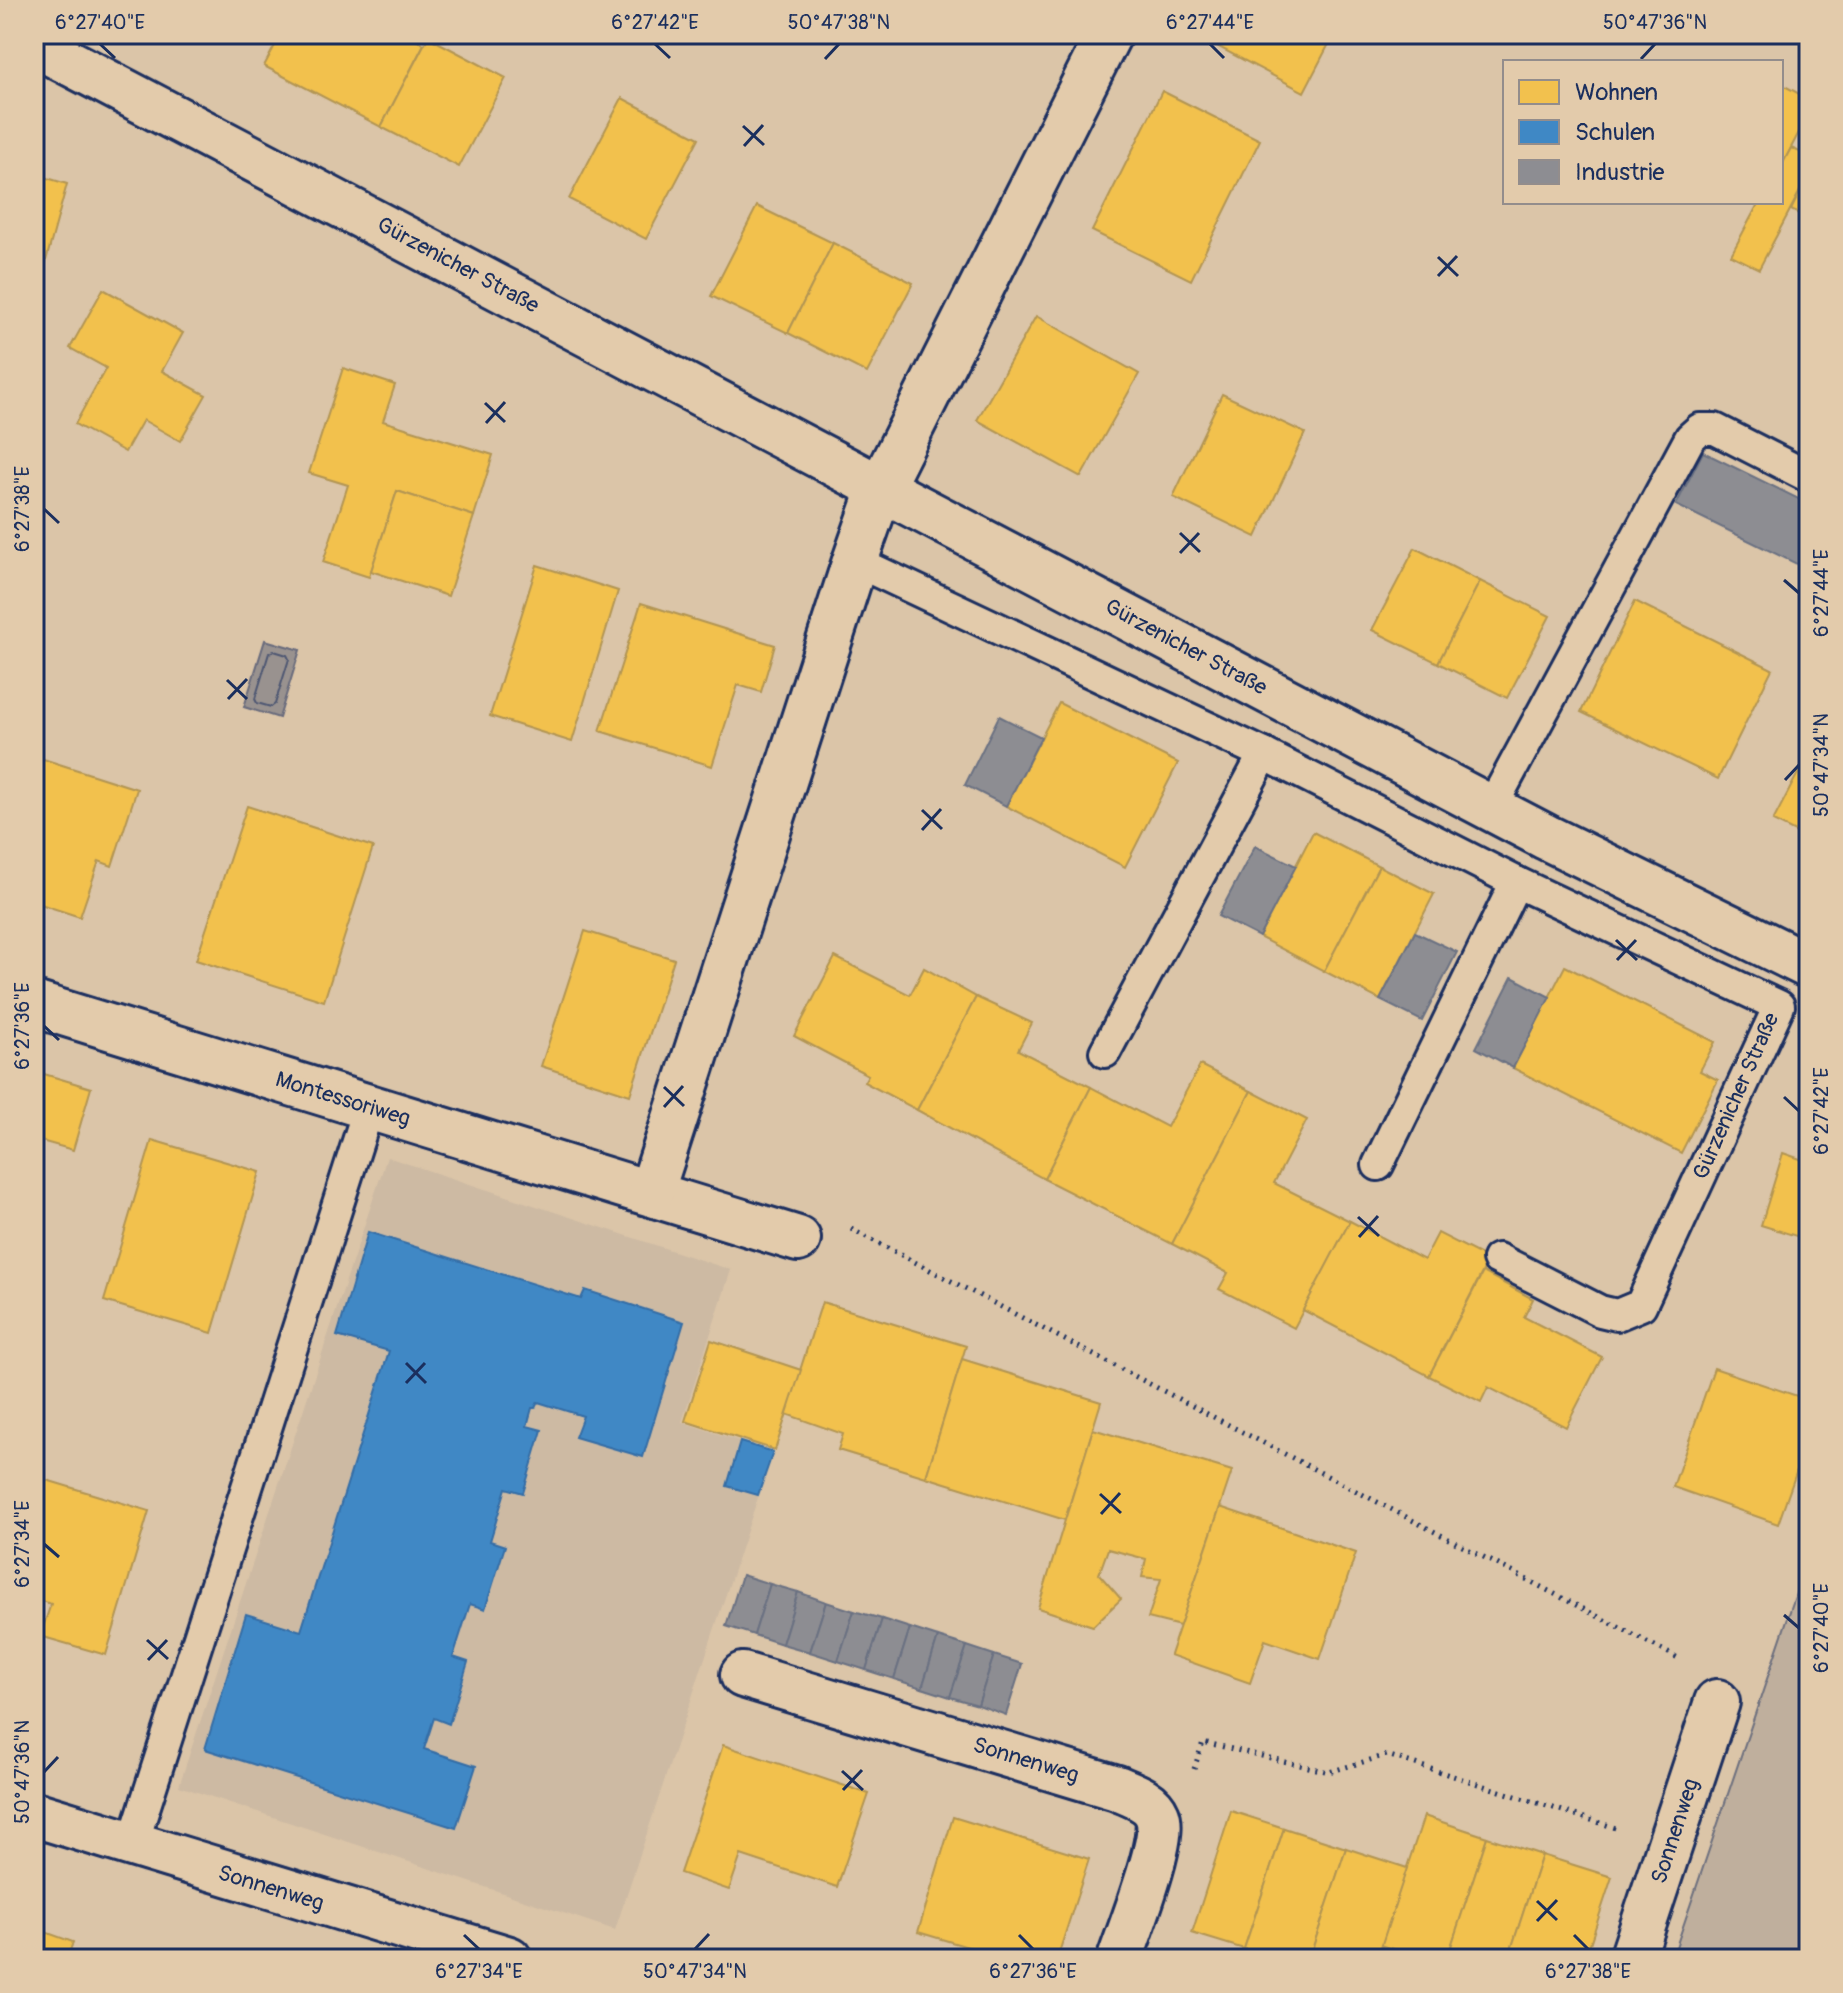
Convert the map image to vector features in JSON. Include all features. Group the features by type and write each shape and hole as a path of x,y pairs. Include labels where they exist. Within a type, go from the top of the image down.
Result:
{"street":[{"path":"798,1239 651,1193 881,487 1109,34"},
{"name":"Gürzenicher Straße","path":"34,44 1491,808 1809,966"},
{"name":"Montessoriweg","path":"34,1004 651,1193"},
{"name":"Sonnenweg","path":"743,1675 1117,1788 1144,1800 1157,1815"},
{"name":"Sonnenweg","path":"1632,1959 1717,1702"},
{"name":"Sonnenweg","path":"34,1814 509,1959"},
{"path":"1120,1959 1160,1838 1157,1815"}],"lane":[{"path":"1491,808 1690,438 1700,429 1715,429 1809,477"},
{"name":"Gürzenicher Straße","path":"855,561 1264,754 1516,882 1779,1006 1641,1305 1617,1315 1600,1311 1498,1259"},
{"path":"1105,1052 1264,754"},
{"path":"1378,1165 1516,882"},
{"path":"132,1846 369,1107"}],"path":[{"path":"798,1239 836,1221 1709,1674 1717,1702"},
{"path":"1157,1815 1186,1791 1203,1742 1329,1772 1387,1755 1671,1845"}],"shaded area":[{"path":"387,1157 731,1270 682,1422 773,1452 615,1930 179,1786"},
{"path":"1807,1561 1809,1959 1672,1959"}],"water":[{"path":"265,640 300,650 279,718 244,707"}],"building: Wohnen":[{"path":"281,34 405,34 424,44 381,127 264,66"},
{"path":"1326,34 1332,38 1304,92 1198,36"},
{"path":"428,37 506,78 459,167 381,127"},
{"path":"1783,85 1809,99 1809,113 1783,163"},
{"path":"1162,91 1260,140 1191,280 1092,231"},
{"path":"622,98 699,138 646,239 569,199"},
{"path":"1791,148 1809,156 1809,174 1759,269 1731,255 1758,204 1783,204 1783,163"},
{"path":"34,174 67,184 41,279 34,277"},
{"path":"1809,174 1809,219 1791,210"},
{"path":"757,206 833,243 788,333 711,296"},
{"path":"833,243 913,283 867,373 788,333"},
{"path":"103,289 183,333 162,371 206,395 180,441 143,420 125,452 75,424 106,368 70,348"},
{"path":"1036,316 1139,374 1081,477 977,420"},
{"path":"343,368 395,385 383,421 493,455 474,516 397,491 369,577 323,562 348,485 309,473"},
{"path":"1222,394 1305,433 1256,537 1173,497"},
{"path":"397,491 474,516 448,596 371,571"},
{"path":"1415,548 1480,581 1438,663 1372,630"},
{"path":"537,565 618,591 572,742 490,716"},
{"path":"1480,581 1550,616 1507,698 1438,663"},
{"path":"1635,601 1772,669 1718,779 1581,712"},
{"path":"641,603 775,645 761,692 738,685 712,766 600,731"},
{"path":"1059,703 1178,763 1125,867 1006,806"},
{"path":"1809,752 1809,839 1773,821"},
{"path":"34,756 137,789 112,866 99,861 80,917 34,902"},
{"path":"247,806 373,847 324,1001 196,960"},
{"path":"1313,832 1379,866 1324,971 1259,937"},
{"path":"1379,866 1434,894 1380,1000 1324,971"},
{"path":"585,931 674,959 630,1095 541,1066"},
{"path":"835,957 910,995 924,968 976,997 917,1110 864,1082 868,1075 794,1036"},
{"path":"1565,966 1715,1042 1700,1071 1718,1080 1681,1153 1513,1068"},
{"path":"976,997 1032,1023 1018,1050 1091,1087 1044,1179 917,1110"},
{"path":"1200,1065 1251,1091 1172,1244 1044,1179 1091,1087 1167,1127"},
{"path":"34,1071 91,1088 73,1150 34,1139"},
{"path":"1251,1091 1307,1120 1274,1183 1350,1221 1294,1328 1219,1289 1228,1273 1172,1244"},
{"path":"152,1140 260,1172 212,1333 104,1301"},
{"path":"1783,1153 1809,1162 1809,1240 1761,1225"},
{"path":"1350,1221 1424,1260 1438,1233 1489,1259 1429,1376 1303,1310"},
{"path":"1483,1272 1533,1299 1524,1317 1602,1357 1566,1427 1488,1387 1481,1402 1429,1376"},
{"path":"822,1302 966,1346 926,1477 838,1450 843,1434 786,1414"},
{"path":"711,1340 801,1370 775,1450 685,1421"},
{"path":"962,1359 1101,1402 1065,1520 926,1477"},
{"path":"1714,1368 1809,1400 1809,1436 1778,1524 1673,1487"},
{"path":"1093,1429 1232,1471 1180,1626 1148,1618 1161,1579 1142,1577 1146,1559 1108,1549 1099,1574 1121,1599 1093,1626 1038,1608"},
{"path":"43,1479 149,1511 106,1655 40,1636 51,1604 34,1599 34,1509"},
{"path":"1220,1507 1356,1553 1320,1659 1265,1640 1250,1683 1170,1655"},
{"path":"723,1745 869,1794 837,1887 741,1855 729,1890 680,1873"},
{"path":"1231,1811 1284,1828 1244,1949 1192,1933"},
{"path":"1424,1816 1487,1837 1447,1959 1424,1959 1381,1945"},
{"path":"953,1817 1089,1859 1057,1959 1008,1959 918,1932"},
{"path":"1284,1828 1346,1848 1309,1959 1273,1959 1244,1949"},
{"path":"1487,1837 1542,1855 1508,1959 1447,1959"},
{"path":"1346,1848 1407,1868 1377,1959 1309,1959"},
{"path":"1542,1855 1612,1877 1585,1959 1508,1959"},
{"path":"34,1928 73,1942 67,1959 34,1959"}],"building: Schulen":[{"path":"368,1232 581,1299 585,1290 684,1322 643,1457 575,1437 583,1416 538,1402 532,1408 527,1426 542,1430 523,1493 506,1488 490,1541 505,1546 485,1609 470,1604 453,1657 468,1662 449,1724 434,1718 424,1749 476,1766 456,1828 205,1749 246,1614 301,1631 389,1351 337,1336"},
{"path":"740,1442 773,1452 758,1495 727,1486"}],"building: Industrie":[{"path":"1703,452 1809,504 1809,570 1676,505"},
{"path":"999,716 1041,737 1006,806 965,785"},
{"path":"1255,846 1296,866 1259,937 1218,916"},
{"path":"1415,932 1457,952 1422,1021 1380,1000"},
{"path":"1512,977 1550,997 1513,1068 1476,1048"},
{"path":"742,1575 770,1584 754,1635 726,1626"},
{"path":"770,1584 798,1592 782,1644 754,1635"},
{"path":"798,1592 826,1602 810,1652 782,1644"},
{"path":"826,1602 854,1611 838,1661 810,1652"},
{"path":"854,1611 882,1619 866,1670 838,1661"},
{"path":"882,1619 910,1628 894,1679 866,1670"},
{"path":"910,1628 938,1637 922,1688 894,1679"},
{"path":"938,1637 967,1646 950,1697 922,1688"},
{"path":"967,1646 994,1655 978,1705 950,1697"},
{"path":"994,1655 1022,1664 1006,1715 978,1705"}]}
